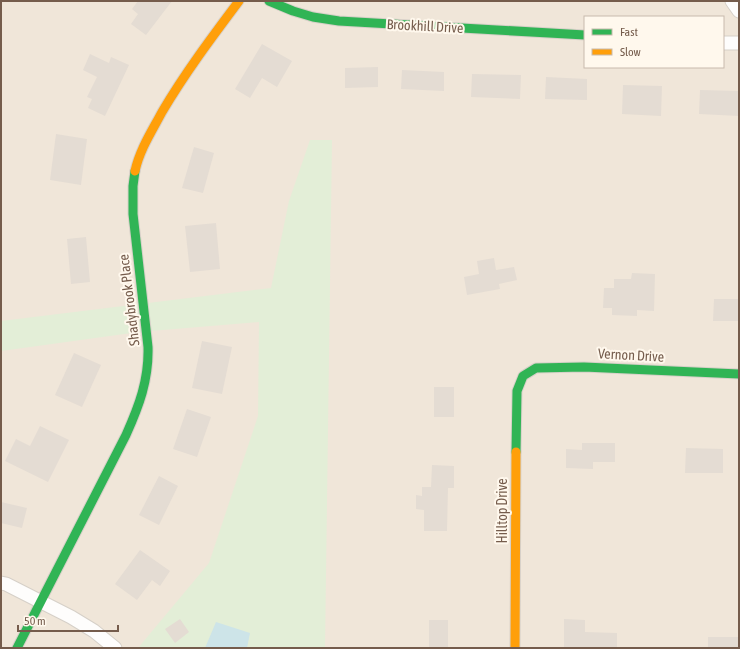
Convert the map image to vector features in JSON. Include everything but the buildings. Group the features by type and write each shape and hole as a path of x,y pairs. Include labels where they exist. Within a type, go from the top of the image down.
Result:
{"street":[{"name":"Shadybrook Place","path":"17,648 126,435 140,404 145,384 149,351 133,219 134,176 139,155 146,139 176,88 195,59 239,1"},
{"name":"Brookhill Drive","path":"269,1 292,11 313,17 339,21 584,35"},
{"path":"732,1 739,11"},
{"path":"724,43 739,43"},
{"name":"Vernon Drive","path":"523,376 536,368 584,367 739,374"},
{"name":"Hilltop Drive","path":"515,648 516,415 517,391 523,376"},
{"path":"1,583 6,584 71,617 115,648"}],"shaded area":[{"path":"1,1 739,1 739,648 1,648"}],"green space":[{"path":"310,140 332,140 325,648 138,648 209,563 258,416 259,322 139,332 1,351 1,321 271,288 289,201"}],"water":[{"path":"216,622 250,633 247,648 205,648"}],"traffic: fast":[{"path":"269,1 313,17 339,21 584,35"},
{"path":"17,648 126,435 135,414 145,382 148,347 133,214 133,186 135,171"},
{"path":"516,452 517,391 523,376 536,368 584,367 739,374"}],"traffic: slow":[{"path":"135,171 140,155 162,112 199,55 239,1"},
{"path":"515,648 516,452"}]}
